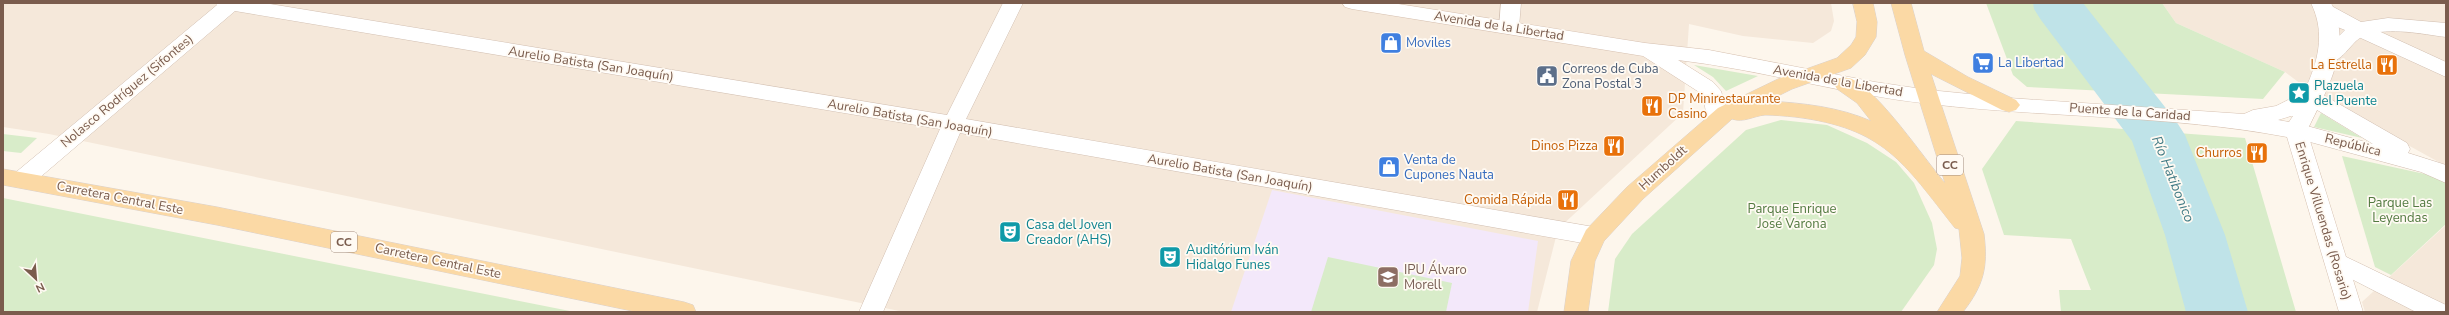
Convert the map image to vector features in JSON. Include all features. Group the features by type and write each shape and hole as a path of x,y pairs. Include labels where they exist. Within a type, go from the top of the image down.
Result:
{"main road":[{"name":"Humboldt","path":"1576,312 1582,261 1594,236 1635,193 1718,119 1754,98 1844,63 1858,50 1866,36 1867,22 1862,3"},
{"name":"CC","path":"1901,3 1914,55 1929,97 1972,234 1975,259 1973,278 1964,294 1949,312"},
{"path":"1914,55 1961,82 2009,105"},
{"path":"1844,84 1864,98 1972,234"},
{"path":"1718,119 1764,108 1795,110 1846,119 1885,136 1913,159"},
{"name":"Carretera Central Este","path":"13,178 217,216 684,312"}],"street":[{"name":"Aurelio Batista (San Joaquín)","path":"229,3 953,124 1594,236"},
{"name":"Nolasco Rodríguez (Sifontes)","path":"13,178 229,3"},
{"path":"871,312 953,124 1013,3"},
{"name":"Avenida de la Libertad","path":"1352,3 1645,50 1709,56 1844,84 1929,97 2031,106"},
{"path":"1509,27 1511,3"},
{"path":"2323,6 2342,21 2446,70"},
{"path":"2296,131 2329,56 2330,18 2323,6"},
{"path":"2329,56 2359,29 2388,25 2446,30"},
{"name":"Avenida de la Libertad","path":"1645,50 1706,87 1714,96 1718,119"},
{"path":"2230,119 2274,116 2293,109 2311,97"},
{"name":"República","path":"2311,97 2437,170"},
{"name":"Puente de la Caridad","path":"2031,106 2230,119"},
{"name":"República","path":"2230,119 2296,131 2437,170"},
{"name":"Enrique Villuendas (Rosario)","path":"2296,131 2351,312"},
{"path":"2336,261 2438,312"}],"shaded area":[{"path":"3,3 1831,3 1834,21 1831,31 1813,43 1743,36 1689,24 1683,113 1558,229 1537,312 904,312 49,134 3,127"},
{"path":"2162,3 2446,3 2446,166 2313,93 2285,72 2176,23"},
{"name":"IPU Álvaro Morell","path":"1272,190 1538,241 1528,312 1231,312"},
{"path":"2446,225 2446,312 2365,312 2362,302"}],"green space":[{"path":"1986,3 2162,3 2176,23 2285,72 2263,99 2027,87 2013,75"},
{"path":"1694,65 1758,76 1726,91 1713,77"},
{"path":"2321,113 2362,138 2314,127"},
{"name":"Parque Enrique José Varona","path":"1781,120 1827,125 1867,143 1896,162 1914,183 1932,223 1937,249 1934,265 1901,312 1608,312 1615,259 1632,234 1746,130"},
{"path":"2016,121 2245,138 2296,312 2061,312 2059,290 2091,290 2071,239 2004,235 1982,169"},
{"path":"3,134 37,138 21,153 3,151"},
{"name":"Parque Las Leyendas","path":"2342,156 2434,176 2446,183 2446,224 2391,275 2375,267"},
{"path":"3,198 575,312 3,312"},
{"path":"1328,257 1452,283 1446,312 1311,312"}],"waterway":[{"name":"Río Hatibonico","path":"2058,3 2059,9 2157,135 2195,235 2217,312"}],"place":[{"name":"Moviles","path":"1391,43"},
{"name":"La Libertad","path":"1983,63"},
{"name":"La Estrella","path":"2387,65"},
{"name":"Correos de Cuba Zona Postal 3","path":"1547,76"},
{"name":"Plazuela del Puente","path":"2299,93"},
{"name":"DP Minirestaurante Casino","path":"1652,106"},
{"name":"Dinos Pizza","path":"1614,146"},
{"name":"Churros","path":"2257,153"},
{"name":"Venta de Cupones Nauta","path":"1389,167"},
{"name":"Comida Rápida","path":"1568,200"},
{"name":"Casa del Joven Creador (AHS)","path":"1010,232"},
{"name":"Auditórium Iván Hidalgo Funes","path":"1170,257"},
{"name":"IPU Álvaro Morell","path":"1388,277"}]}
